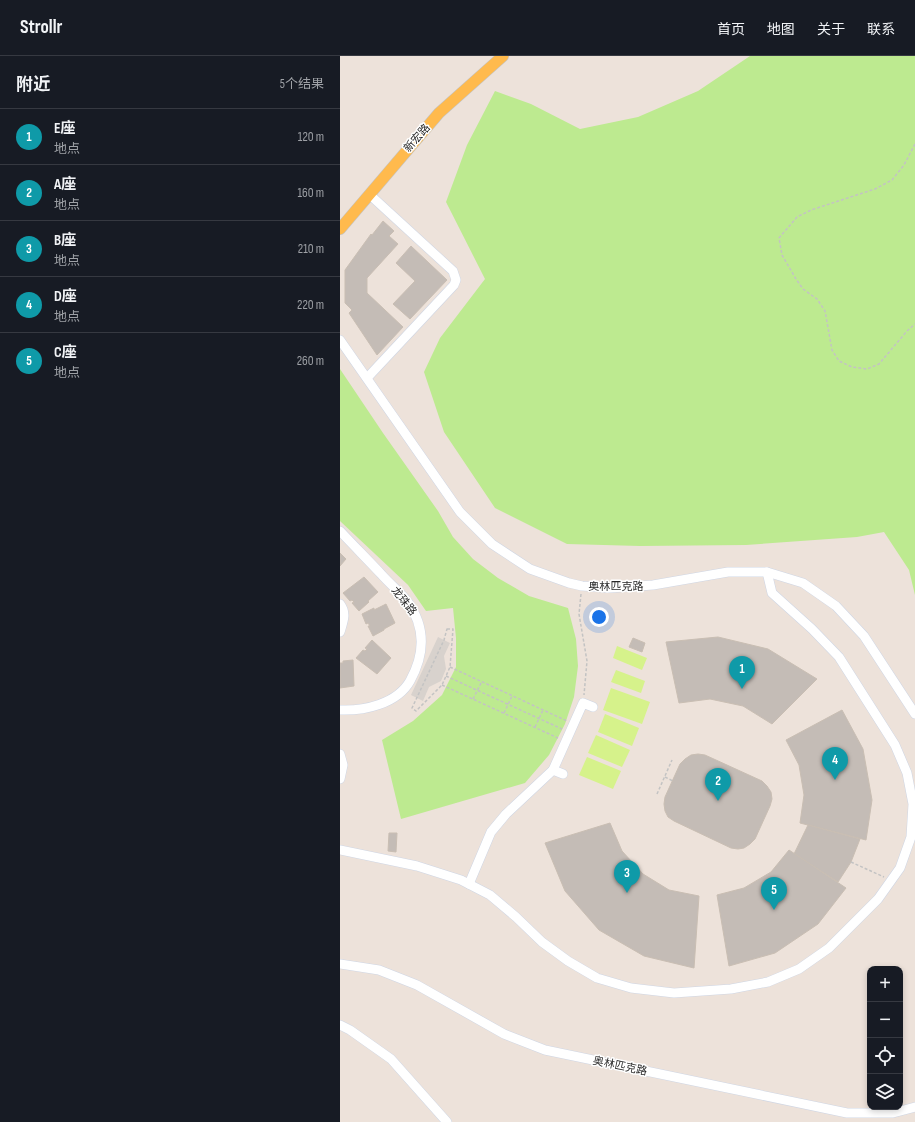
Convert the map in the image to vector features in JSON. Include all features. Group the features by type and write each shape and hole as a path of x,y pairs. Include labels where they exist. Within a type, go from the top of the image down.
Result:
{"main road":[{"name":"新宏路","path":"340,228 438,113 503,56"}],"street":[{"path":"367,378 454,286 456,280 453,271 369,194"},
{"name":"奥林匹克路","path":"340,340 460,512 492,544 530,568 569,583 582,586 610,588 653,585 728,572 767,572 803,583 836,606 864,636 915,714"},
{"name":"龙珠路","path":"340,531 407,601 418,619 422,638 421,654 416,670 408,684 394,697 374,706 340,710"},
{"path":"340,850 417,866 461,880 490,895 542,942 568,961 597,978 631,988 674,993 731,989 768,982 799,969 829,948 878,899 900,868 911,837 913,804 907,772 895,745 839,657 812,629 772,593 767,572"},
{"path":"340,604 344,610 344,616 340,632"},
{"path":"469,884 491,832 506,814 553,770 583,703 593,707"},
{"path":"340,754 343,766 340,779"},
{"path":"553,770 563,774"},
{"name":"奥林匹克路","path":"340,964 380,970 417,985 504,1034 546,1050 847,1113 893,1113 915,1107"},
{"path":"340,1025 350,1030 392,1059 447,1122"}],"path":[{"path":"915,144 904,165 892,180 875,189 811,210 797,217 779,238 782,255 796,280 803,289 817,299 825,311 832,350 839,361 852,367 867,368 879,364 907,331 915,324"},
{"path":"582,586 579,614 587,662 583,703"},
{"path":"447,629 453,630 450,667 442,685 416,711 412,708 444,640 447,629"},
{"path":"425,666 431,669"},
{"path":"450,667 574,724"},
{"path":"446,676 570,733"},
{"path":"473,699 482,682"},
{"path":"442,685 566,742"},
{"path":"504,713 512,696"},
{"path":"535,727 543,710"},
{"path":"657,794 672,760"},
{"path":"665,777 673,781"},
{"path":"851,862 891,881"}],"green space":[{"path":"750,56 915,56 915,595 909,570 884,532 857,537 746,545 640,546 567,544 495,508 444,432 424,372 440,338 485,279 446,202 467,145 495,91 531,104 580,129 638,117 698,91"},
{"path":"340,369 438,511 453,537 473,559 498,578 529,596 568,608 576,639 578,666 574,697 565,724 549,755 525,783 401,819 382,740 413,721 442,695 456,667 456,638 453,608 426,611 408,585 340,521"},
{"path":"617,646 647,658 642,670 613,658"},
{"path":"616,670 645,681 641,693 611,682"},
{"path":"611,688 650,702 642,724 603,710"},
{"path":"605,714 639,728 632,746 598,732"},
{"path":"596,735 630,750 622,767 588,753"},
{"path":"587,757 621,771 613,789 579,775"}],"shaded area":[{"path":"438,637 450,643 444,656 446,669 441,681 429,687 423,701 411,695"}],"building":[{"path":"383,221 394,231 389,236 398,244 367,278 367,293 403,327 377,355 349,313 352,310 345,303 345,270 371,234 372,235"},
{"path":"411,246 447,280 410,319 393,304 415,281 396,263"},
{"path":"340,553 346,559 340,566"},
{"path":"364,577 378,592 359,611 352,603 354,602 352,600 350,601 343,593"},
{"path":"386,604 395,623 373,636 368,626 370,626 368,623 366,624 362,614"},
{"path":"718,637 768,649 817,679 772,724 743,706 710,699 679,703 666,642"},
{"path":"633,638 645,643 642,652 629,647"},
{"path":"372,640 391,658 377,674 356,658 363,650 365,651 367,649 365,648"},
{"path":"353,660 354,686 340,688 340,663 343,663 343,661"},
{"path":"842,710 863,749 872,800 866,840 800,823 804,795 799,765 786,740"},
{"path":"691,755 705,755 762,781 771,792 772,799 770,806 755,839 744,848 731,848 674,821 668,817 665,811 665,797 680,764"},
{"path":"610,823 622,851 643,874 669,890 699,896 694,968 644,956 599,930 565,891 545,843"},
{"path":"808,825 860,839 851,862 838,882 794,854"},
{"path":"389,833 397,833 396,852 388,851"},
{"path":"789,850 846,888 818,924 775,953 729,966 717,895 744,888 771,872"}],"place":[{"name":"E座","path":"742,689"},
{"name":"D座","path":"835,780"},
{"name":"A座","path":"718,801"},
{"name":"B座","path":"627,893"},
{"name":"C座","path":"774,910"}]}
